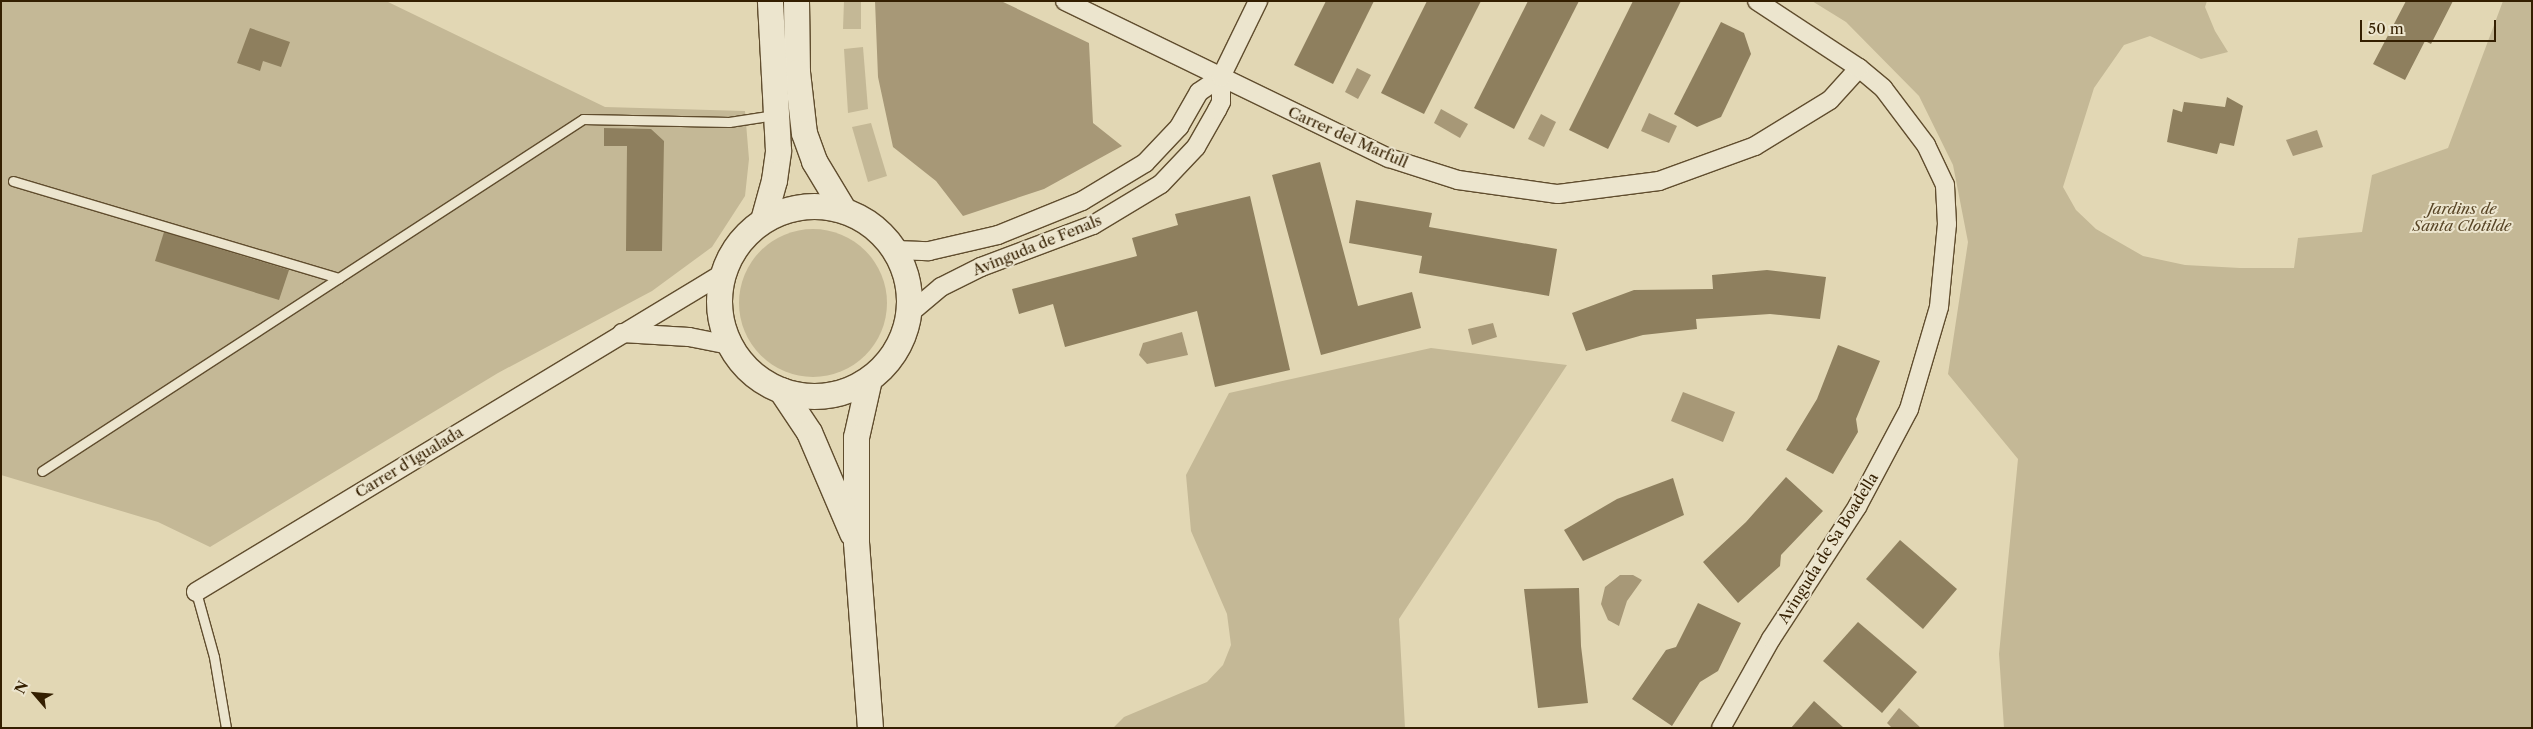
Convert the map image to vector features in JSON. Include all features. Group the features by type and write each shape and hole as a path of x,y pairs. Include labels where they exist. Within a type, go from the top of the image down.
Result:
{"main road":[{"path":"763,220 777,157 770,1"},
{"path":"796,1 797,72 804,133 814,161 843,209"},
{"path":"816,205 843,209 876,227 895,250 907,280 909,314 897,347 869,379 853,388 826,395 808,396 781,390 748,370 729,345 720,314 722,274 740,240 763,220 798,206 816,205"},
{"path":"869,379 856,437 856,542 870,728"},
{"path":"781,390 809,432 856,542"}],"street":[{"name":"Carrer del Marfull","path":"1065,1 1389,158 1458,180 1558,194 1659,181 1755,146 1830,100 1859,68"},
{"name":"Avinguda de Fenals","path":"909,314 941,287 982,267 1093,225 1161,184 1196,147 1217,110 1221,102 1221,77 1258,1"},
{"name":"Avinguda de Sa Boadella","path":"1721,728 1771,639 1857,507 1909,409 1939,308 1947,224 1945,185 1926,145 1908,118 1883,88 1859,68 1757,1"},
{"name":"Avinguda de Fenals","path":"895,250 929,251 998,235 1082,201 1145,163 1179,127 1199,92 1221,77"},
{"name":"Carrer d'Igualada","path":"196,592 722,274"},
{"path":"622,333 689,337 729,345"}],"lane":[{"path":"42,471 583,119 729,122 775,114"},
{"path":"13,181 339,278"},
{"path":"196,592 214,657 226,728"}],"green space":[{"path":"1,1 386,1 605,107 745,111 749,159 745,196 712,247 652,291 498,373 210,547 158,522 1,475"},
{"path":"844,1 861,1 861,29 843,29"},
{"name":"Jardins de Santa Clotilde","path":"1812,1 2207,1 2205,7 2215,31 2228,52 2201,59 2150,36 2124,45 2094,88 2063,187 2076,210 2096,229 2143,256 2185,265 2294,268 2298,238 2362,232 2372,175 2448,148 2503,1 2532,1 2532,728 2004,728 1999,654 2018,459 1948,374 1968,242 1953,165 1919,96 1846,22"},
{"path":"863,47 868,109 848,113 844,49"},
{"path":"871,123 887,176 868,182 852,127"},
{"path":"813,229 827,230 841,235 854,241 865,251 875,262 881,275 886,289 886,317 881,331 875,344 865,355 854,365 841,371 827,376 813,377 799,376 785,371 772,365 761,355 751,344 745,331 740,317 739,303 740,289 745,275 751,262 761,251 772,241 785,235 799,230"},
{"path":"1431,348 1567,365 1399,619 1405,728 1113,728 1124,717 1207,682 1223,665 1231,645 1227,614 1191,531 1186,475 1229,393"}],"shaded area":[{"path":"875,1 1001,1 1089,43 1093,123 1122,146 1044,189 963,216 936,181 893,147 878,77"},
{"path":"1357,68 1371,75 1358,99 1345,92"},
{"path":"1441,109 1468,124 1460,138 1434,123"},
{"path":"1649,113 1677,126 1669,143 1641,131"},
{"path":"1541,114 1556,122 1544,147 1528,139"},
{"path":"2317,130 2323,147 2293,156 2286,140"},
{"path":"1493,323 1497,337 1472,345 1468,329"},
{"path":"1182,332 1188,355 1147,364 1139,355 1143,343"},
{"path":"1683,392 1735,412 1723,442 1671,421"},
{"path":"1620,575 1633,575 1642,580 1627,601 1619,626 1608,620 1601,604 1605,587"},
{"path":"1899,708 1921,728 1892,728 1887,723"}],"building":[{"path":"1326,1 1374,1 1333,84 1294,65"},
{"path":"1427,1 1481,1 1424,114 1381,93"},
{"path":"1528,1 1579,1 1514,129 1474,108"},
{"path":"1633,1 1681,1 1608,149 1569,130"},
{"path":"2406,1 2453,1 2431,44 2425,41 2405,80 2373,64"},
{"path":"1721,22 1744,33 1751,54 1721,117 1697,127 1674,114"},
{"path":"250,28 290,42 281,67 263,61 260,71 237,63"},
{"path":"2227,97 2243,106 2234,146 2220,143 2217,154 2167,142 2173,109 2182,112 2184,102 2225,107"},
{"path":"604,128 651,129 664,141 662,251 626,251 627,146 604,146"},
{"path":"1320,162 1358,306 1412,292 1421,328 1321,355 1272,175"},
{"path":"1250,196 1290,370 1215,387 1197,311 1065,347 1053,304 1019,314 1012,289 1137,256 1132,238 1178,225 1175,214"},
{"path":"1356,200 1432,213 1429,227 1557,249 1549,296 1419,273 1422,256 1349,243"},
{"path":"164,232 289,270 279,300 155,261"},
{"path":"1767,270 1826,277 1820,319 1770,314 1696,319 1697,329 1643,335 1586,351 1572,313 1634,290 1713,289 1712,275"},
{"path":"1838,345 1880,361 1856,419 1858,432 1833,474 1786,450 1817,399"},
{"path":"1786,477 1823,511 1781,555 1780,566 1738,603 1703,562 1746,522"},
{"path":"1673,478 1684,515 1583,561 1564,530 1617,499"},
{"path":"1900,540 1957,589 1923,629 1866,579"},
{"path":"1579,588 1581,646 1588,703 1538,708 1524,589"},
{"path":"1698,603 1741,623 1718,671 1700,682 1672,726 1632,699 1666,650 1676,647"},
{"path":"1858,622 1917,672 1882,713 1823,661"},
{"path":"1814,701 1844,728 1791,728"}]}
